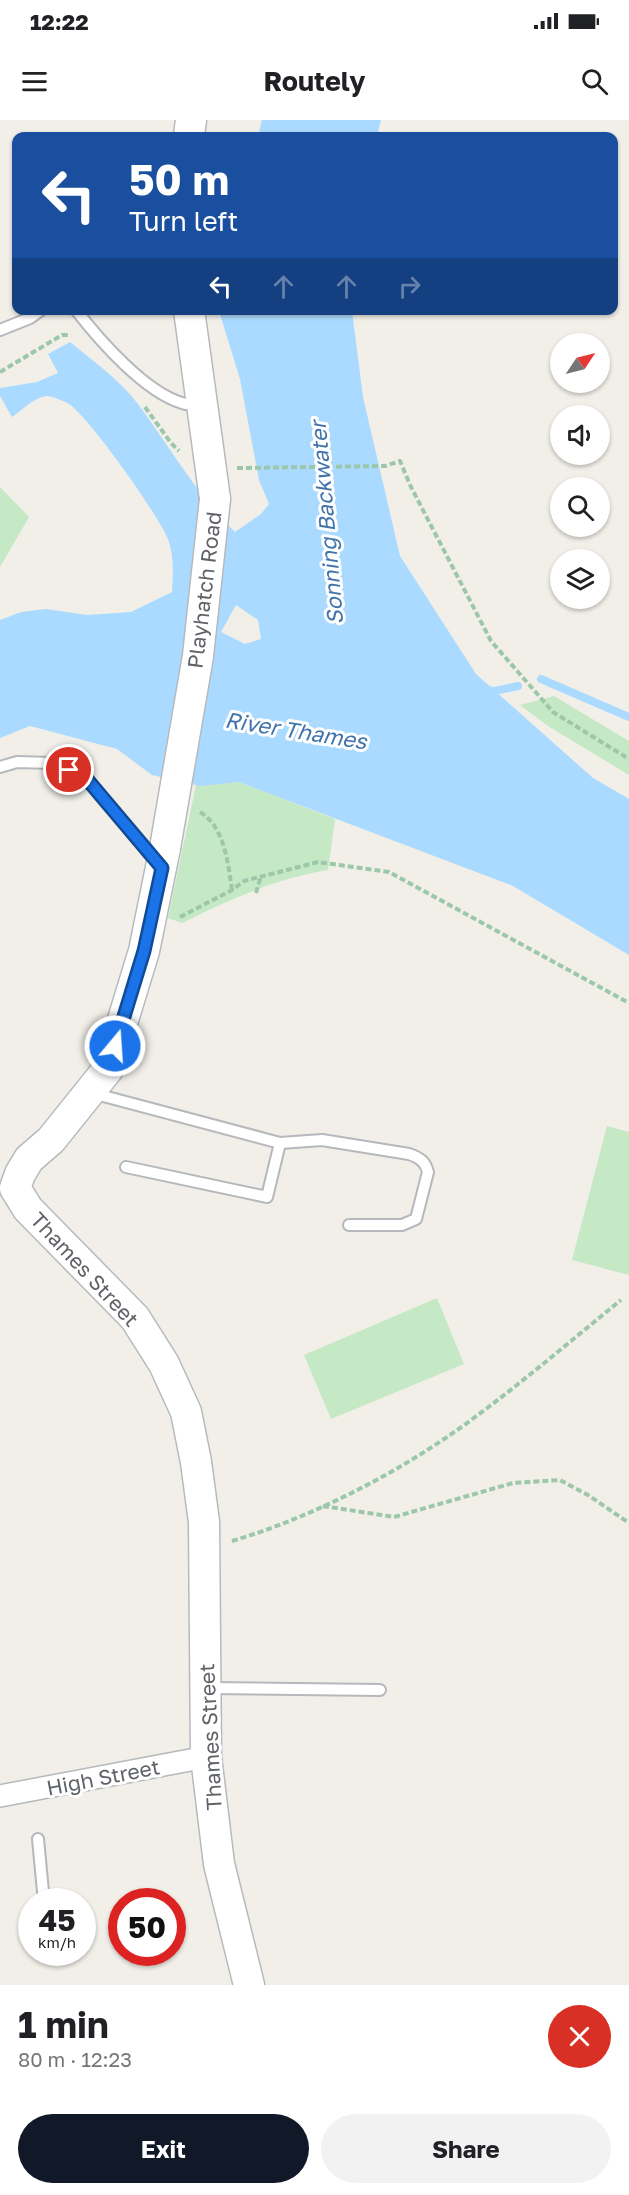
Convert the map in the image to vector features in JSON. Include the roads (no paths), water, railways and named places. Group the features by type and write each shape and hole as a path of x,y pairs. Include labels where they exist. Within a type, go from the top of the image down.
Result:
{"main road":[{"name":"Playhatch Road","path":"163,858 198,656 215,499 190,315"},
{"name":"Thames Street","path":"163,858 144,951 108,1069 51,1140 29,1160 8,1189 135,1318 164,1364 186,1412 196,1462 206,1549 207,1757 219,1864 249,1985"}],"street":[{"name":"High Street","path":"0,1796 33,1796 207,1757"}],"lane":[{"path":"0,330 34,315"},
{"path":"80,315 139,378 162,394 182,403 201,406"},
{"path":"0,767 17,762 52,763 86,778 163,858"},
{"path":"89,1092 280,1143 322,1140 410,1154 420,1158 428,1172 416,1219 402,1225 349,1225"},
{"path":"126,1167 267,1197 280,1143"},
{"path":"206,1688 380,1690"},
{"path":"38,1839 43,1888"}],"water":[{"path":"262,120 381,120 378,132 259,132"},
{"path":"220,315 353,315 363,397 400,556 476,674 593,778 629,799 629,955 513,886 239,782 200,786 152,775 117,749 30,726 0,738 0,620 21,612 46,609 87,615 131,612 172,592 173,573 171,548 153,512 124,469 78,412 69,404 47,396 33,401 12,417 0,396 0,388 37,382 58,373 48,354 70,342 131,395 208,502 235,532 261,514 269,504 259,480 240,379","holes":["236,605 258,620 261,639 245,644 221,632"]}],"waterway":[{"path":"541,679 629,717"},
{"path":"486,690 495,691 518,686"}],"water label":[{"name":"Sonning Backwater","path":"326,523"},
{"name":"River Thames","path":"296,730"}]}
